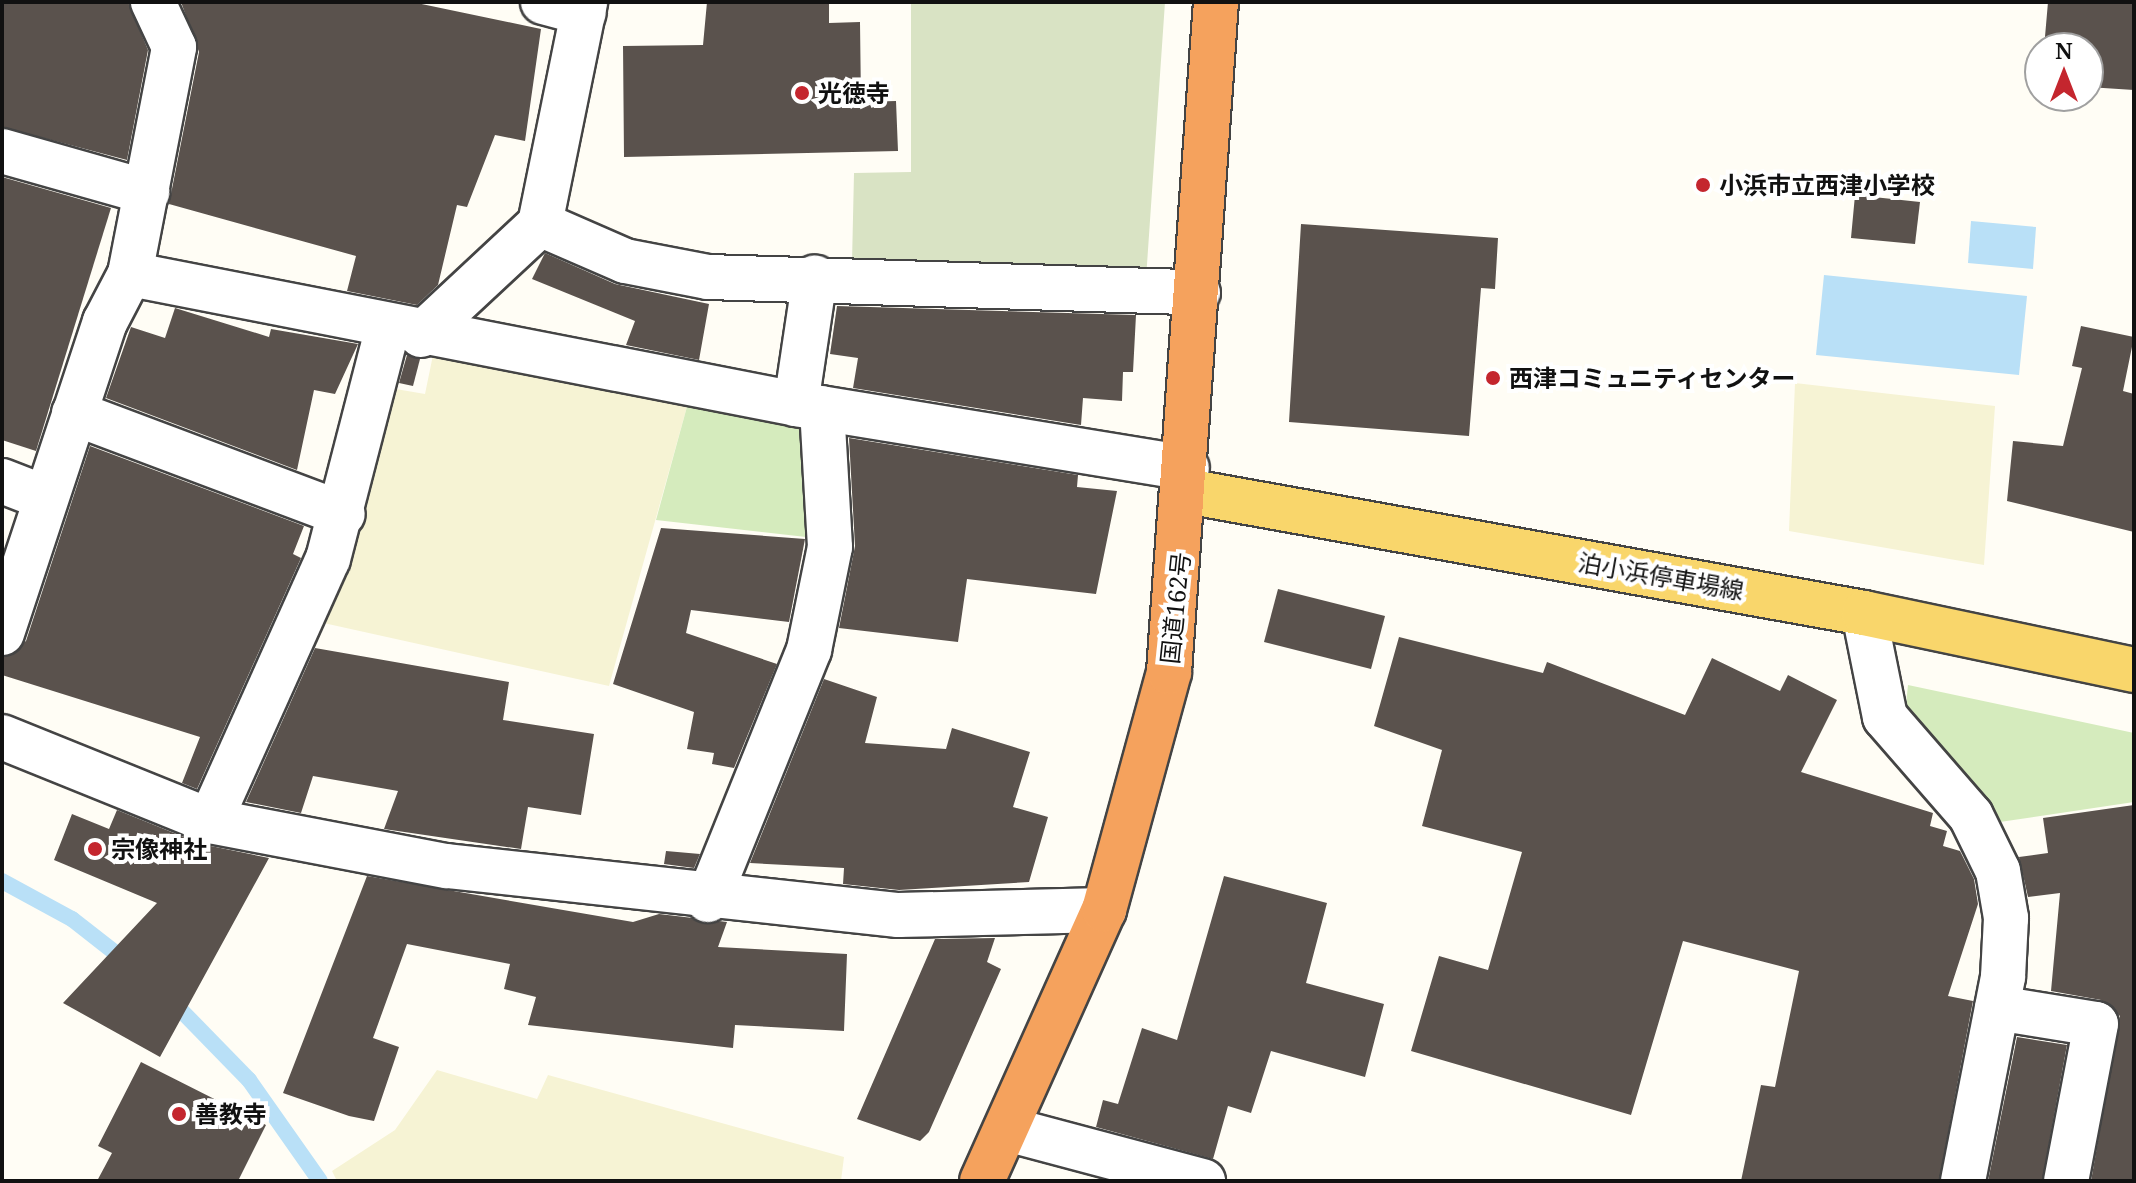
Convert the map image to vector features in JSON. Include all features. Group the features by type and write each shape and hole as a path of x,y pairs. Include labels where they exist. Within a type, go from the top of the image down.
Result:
{"highway":[{"name":"国道162号","path":"982,1181 1104,910 1169,672 1187,480 1216,2"}],"main road":[{"name":"泊小浜停車場線","path":"1187,480 1864,613 2134,670"}],"street":[{"path":"2,633 74,413 130,274 174,47 153,2"},
{"path":"210,821 343,514 405,331 540,224 585,8 543,2"},
{"path":"2,151 147,192"},
{"path":"540,224 625,261 708,277 815,277 1198,292"},
{"path":"130,274 405,331 1187,480"},
{"path":"708,900 809,650 830,547 809,406 815,277"},
{"path":"74,413 343,514"},
{"path":"2,481 46,498"},
{"path":"1864,613 1885,717 1971,816 1998,871 2006,918 1997,1008 1963,1181"},
{"path":"2,737 210,821 447,866 708,900 898,915 1104,910"},
{"path":"1997,1008 2096,1024 2066,1181"},
{"path":"1007,1129 1203,1181"}],"shaded area":[{"path":"433,355 688,403 609,686 310,620 384,387 425,394"},
{"path":"1795,383 1995,406 1984,565 1789,531"},
{"path":"437,1070 537,1099 548,1075 844,1157 841,1181 337,1181 332,1171 395,1130"}],"green space":[{"path":"911,2 1165,2 1146,279 852,263 854,173 911,172"},
{"path":"688,403 804,425 806,537 656,520"},
{"path":"1908,685 2134,733 2134,802 1993,823 1905,714"}],"water":[{"path":"1971,221 2036,227 2033,269 1968,263"},
{"path":"1824,275 2027,296 2019,375 1816,355"}],"building":[{"path":"2,2 128,2 148,50 127,160 2,127"},
{"path":"181,2 412,2 541,29 525,141 495,135 467,207 457,205 438,285 417,305 347,291 356,256 169,204 199,52"},
{"path":"707,2 829,2 829,23 860,22 861,102 896,101 898,151 624,157 623,46 703,45"},
{"path":"2048,2 2134,2 2134,90 2104,88 2104,32 2045,32"},
{"path":"2,177 111,208 36,451 2,440"},
{"path":"1855,195 1920,202 1915,244 1851,238"},
{"path":"1301,224 1498,238 1495,289 1481,288 1469,436 1289,422"},
{"path":"545,253 615,284 709,304 699,360 626,345 635,321 532,279"},
{"path":"837,306 1136,315 1133,372 1123,372 1122,401 1083,398 1081,425 853,388 858,358 830,354"},
{"path":"175,308 269,337 271,329 358,344 335,394 314,390 297,470 106,398 131,327 165,338"},
{"path":"2081,326 2134,337 2123,391 2134,394 2134,532 2007,501 2013,441 2063,446 2082,368 2072,366"},
{"path":"407,355 420,359 413,386 399,383"},
{"path":"849,438 1078,475 1077,487 1117,491 1096,594 967,579 958,642 839,628 855,546"},
{"path":"90,446 304,526 293,554 301,558 197,789 182,783 200,737 2,675 2,657 26,641"},
{"path":"661,528 805,539 789,622 691,610 686,633 777,664 734,768 712,764 714,753 687,749 694,712 613,684"},
{"path":"1278,589 1385,616 1371,669 1264,642"},
{"path":"1399,637 1543,673 1547,662 1685,715 1712,658 1780,691 1788,675 1837,700 1801,772 1933,813 1930,826 1947,831 1943,846 1960,851 1974,879 1978,904 1948,996 1973,1001 1939,1181 1741,1181 1761,1085 1775,1087 1799,971 1683,941 1631,1115 1411,1051 1439,956 1488,970 1522,852 1422,826 1442,750 1374,726"},
{"path":"315,648 509,682 503,720 594,734 581,815 528,807 521,849 384,829 398,791 313,776 301,813 246,802"},
{"path":"824,679 877,697 865,743 946,749 952,728 1030,752 1013,807 1048,817 1029,882 899,890 843,884 844,868 750,863"},
{"path":"2134,805 2134,1181 2091,1181 2120,1016 2101,1000 2051,991 2060,893 2028,897 2019,857 2048,853 2043,818"},
{"path":"117,810 201,844 269,858 160,1057 63,1003 157,903 54,860 72,814 109,829"},
{"path":"666,851 700,854 694,868 664,864"},
{"path":"367,876 633,922 659,914 727,922 718,947 847,954 844,1031 735,1025 733,1048 528,1025 536,997 504,989 510,964 407,944 373,1038 399,1047 374,1121 349,1116 283,1093"},
{"path":"1224,876 1327,903 1306,983 1384,1004 1365,1077 1271,1051 1251,1113 1228,1106 1213,1159 1096,1127 1103,1100 1118,1104 1142,1028 1177,1040"},
{"path":"995,938 987,962 1001,969 929,1132 920,1141 857,1119 935,939"},
{"path":"2017,1037 2067,1045 2042,1181 1988,1181"},
{"name":"善教寺","path":"141,1062 266,1125 238,1181 97,1181 112,1153 98,1146"}],"waterway":[{"path":"2,881 72,919 127,962"},
{"path":"169,998 249,1080 320,1181"}],"place":[{"name":"光徳寺","path":"802,93"},
{"name":"小浜市立西津小学校","path":"1703,185"},
{"name":"西津コミュニティセンター","path":"1493,378"},
{"name":"宗像神社","path":"95,849"},
{"name":"善教寺","path":"179,1114"}]}
